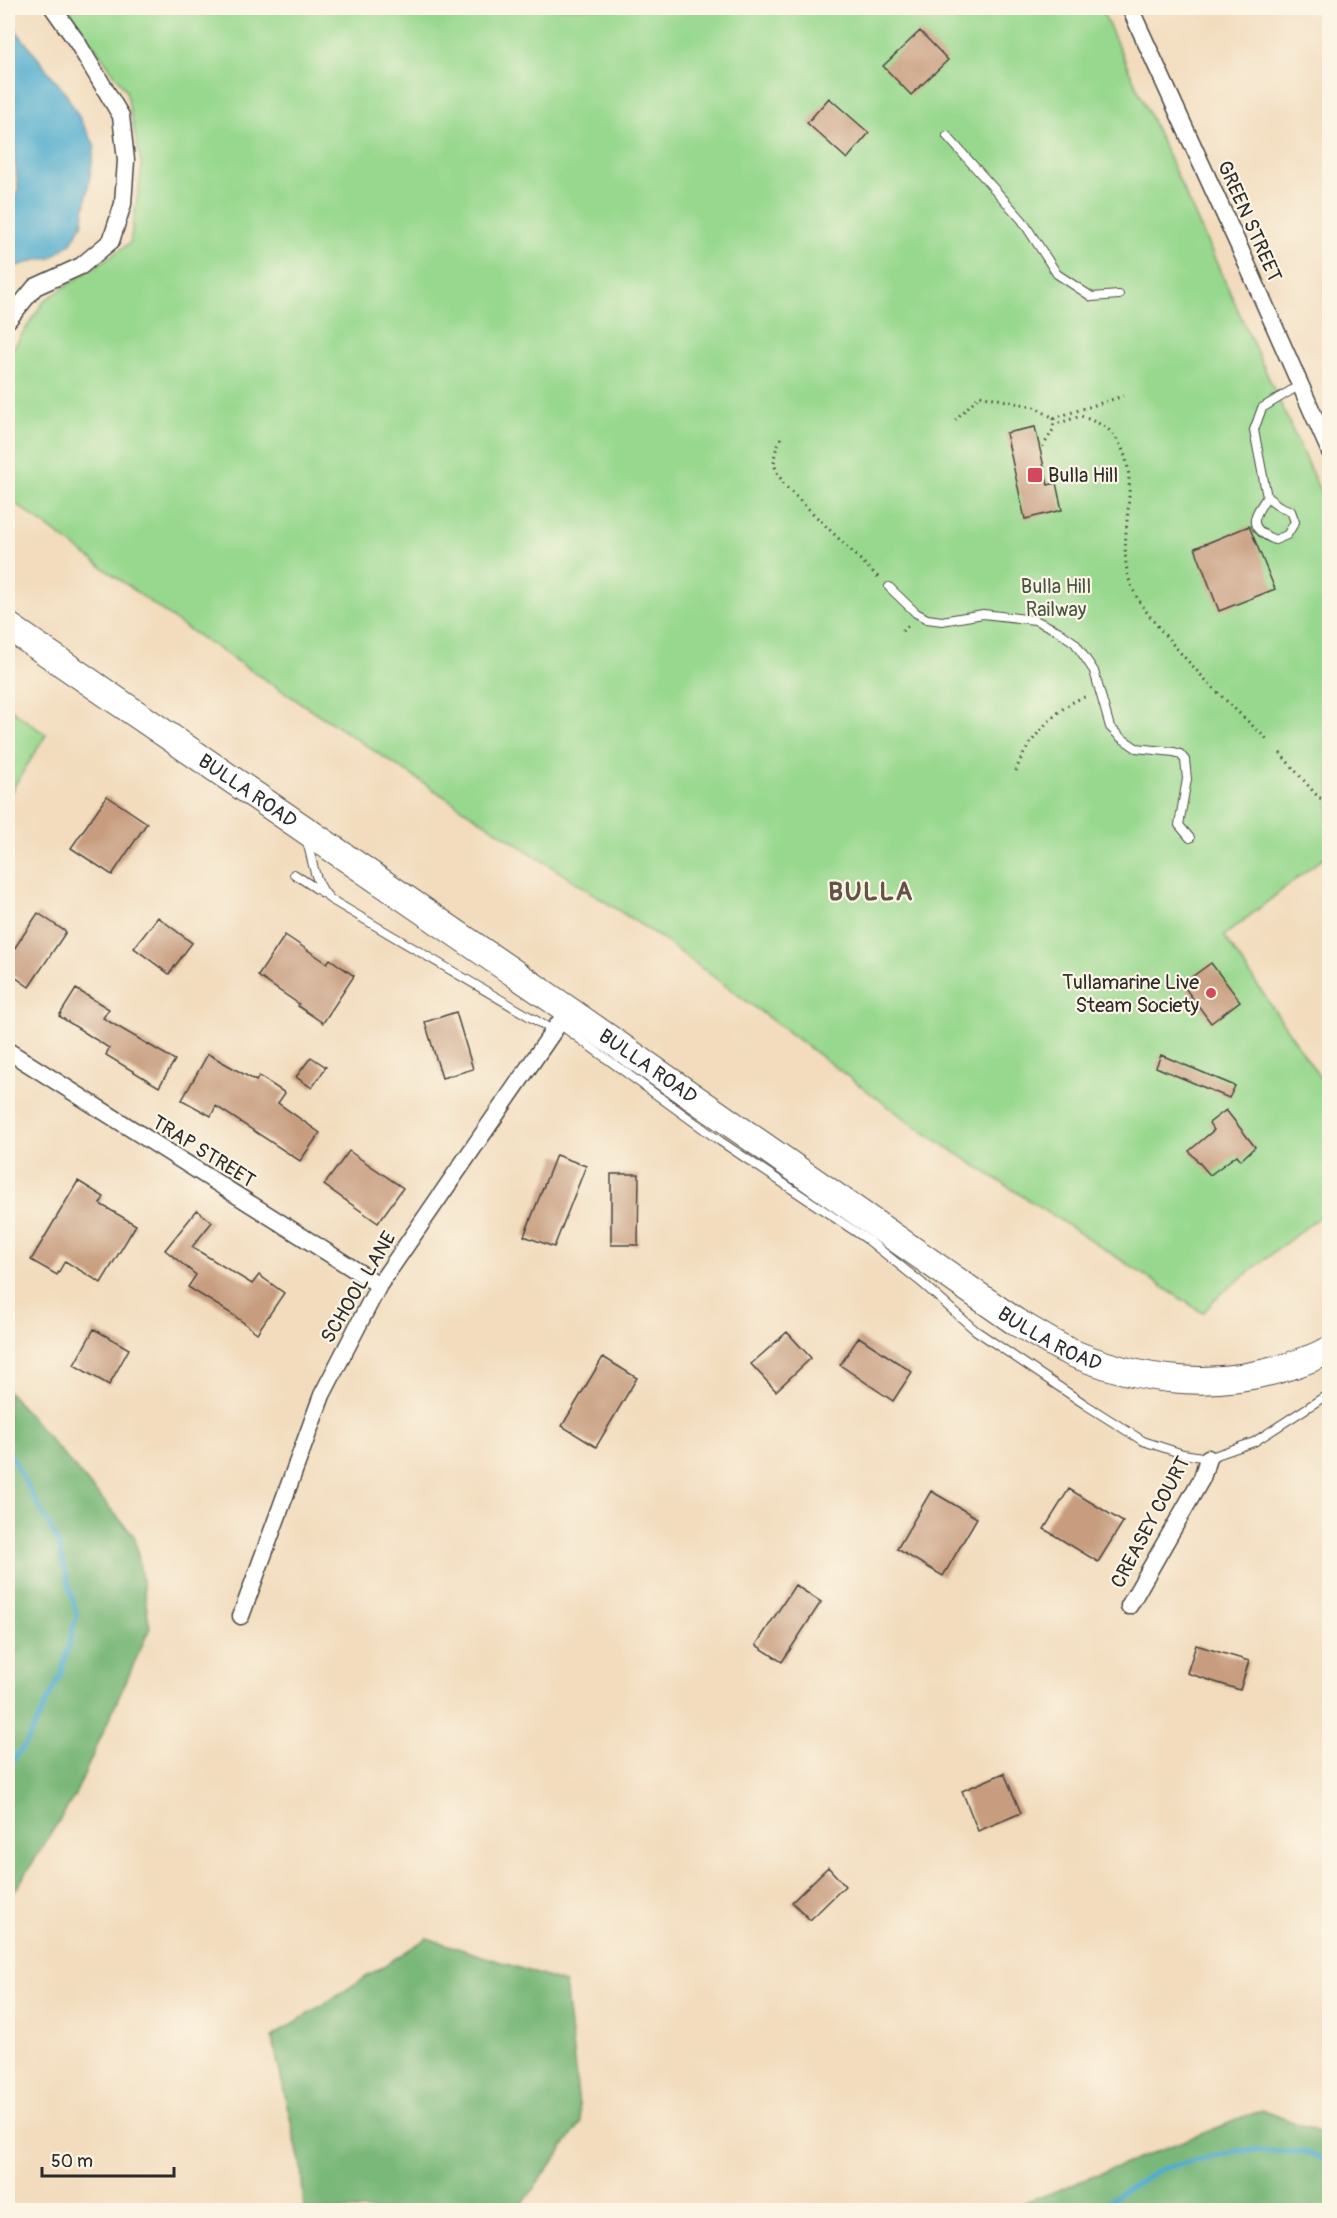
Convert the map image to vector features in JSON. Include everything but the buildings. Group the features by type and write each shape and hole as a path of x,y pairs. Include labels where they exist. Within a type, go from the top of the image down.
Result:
{"main road":[{"name":"BULLA ROAD","path":"8,626 299,826 561,1022 1016,1322 1071,1352 1124,1371 1168,1380 1215,1381 1259,1376 1305,1362 1329,1350"}],"street":[{"path":"8,320 35,287 81,266 111,241 123,204 126,160 121,116 53,8"},
{"name":"GREEN STREET","path":"1130,8 1329,452"},
{"name":"SCHOOL LANE","path":"241,1616 322,1395 379,1285 561,1022"},
{"name":"TRAP STREET","path":"8,1051 379,1285"},
{"name":"CREASEY COURT","path":"1129,1606 1202,1478 1208,1458"}],"lane":[{"path":"947,136 1022,220 1057,274 1092,297 1119,295"},
{"path":"1267,497 1254,515 1255,526 1264,536 1275,540 1287,535 1295,522 1291,511 1267,497 1254,430 1262,408 1300,385"},
{"path":"889,587 916,613 927,619 942,621 983,614 1040,622 1075,644 1094,671 1110,727 1136,748 1174,752 1180,754 1185,760 1186,779 1179,825 1190,838"},
{"path":"299,826 308,845 314,876 330,899"},
{"path":"294,874 330,899 561,1022"},
{"name":"BULLA ROAD","path":"561,1022 720,1141 868,1240 922,1283 975,1330 1143,1441 1183,1454 1208,1458 1254,1442 1329,1393"}],"path":[{"path":"955,420 980,395 1034,407 1054,418 1124,396"},
{"path":"1053,425 1081,416 1108,429 1120,444 1127,463 1129,489 1125,555 1131,585 1153,622 1201,678 1269,741"},
{"path":"1042,448 1054,418"},
{"path":"781,438 776,450 774,469 786,486 889,587"},
{"path":"1016,771 1031,744 1063,707 1078,698 1095,695 1102,698"},
{"path":"1280,753 1319,798 1329,800"}],"green space":[{"name":"Bulla Hill Railway","path":"67,8 1101,8 1329,511 1329,853 1224,936 1329,1091 1329,1209 1216,1298 1203,1313 916,1127 661,938 183,626 8,498 8,356 44,301 130,243 142,168 126,90"},
{"path":"8,707 46,735 8,796"},
{"path":"8,1391 135,1537 150,1628 74,1797 8,1902"},
{"path":"427,1938 565,1983 581,2123 518,2210 304,2210 301,2167 272,2037"},
{"path":"1262,2110 1329,2136 1329,2210 1007,2210"}],"water":[{"path":"8,14 18,33 66,94 95,146 82,225 71,243 51,258 8,269 8,219 18,188 8,105"}],"waterway":[{"path":"8,1450 57,1540 77,1615 61,1674 27,1742 8,1766"},
{"path":"1093,2210 1161,2169 1240,2150 1303,2152 1330,2160"}],"place":[{"name":"Bulla Hill","path":"1035,475"},
{"name":"Tullamarine Live Steam Society","path":"1211,993"}],"district":[{"name":"BULLA","path":"871,891"}]}
